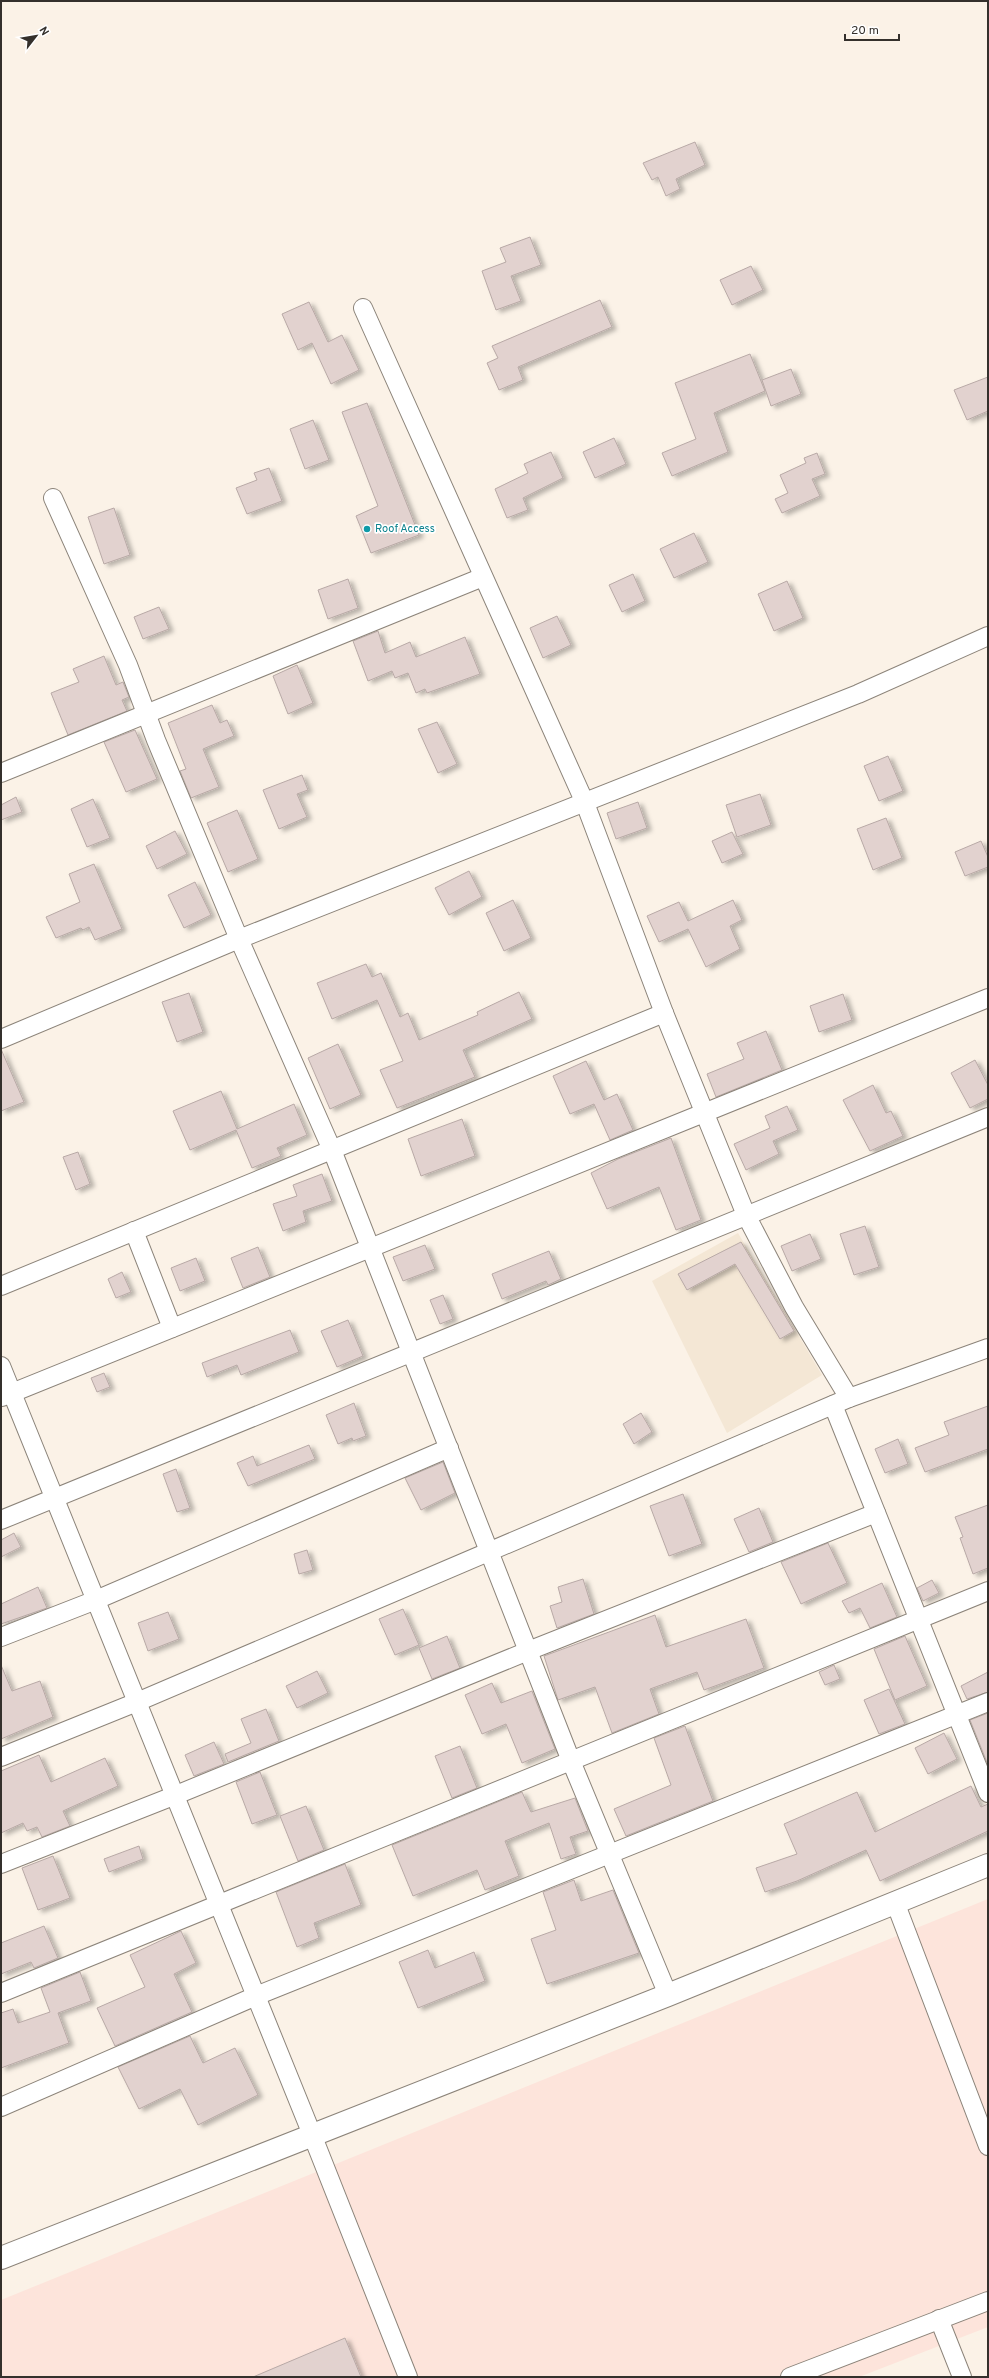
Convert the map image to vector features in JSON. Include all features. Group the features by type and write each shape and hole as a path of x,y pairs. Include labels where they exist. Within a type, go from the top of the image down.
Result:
{"street":[{"path":"363,308 585,803 664,1013 746,1215 841,1402 876,1513 988,1792"},
{"path":"52,498 128,665 238,939 332,1150 571,1761 668,1996"},
{"path":"1,772 483,577"},
{"path":"1,1039 238,939 858,694 988,636"},
{"path":"6,1396 988,998"},
{"path":"1,1286 664,1013"},
{"path":"1,1520 988,1117"},
{"path":"134,1231 172,1328"},
{"path":"1,1757 137,1702 841,1402 988,1348"},
{"path":"1,1366 6,1396 54,1498 176,1795 408,2377"},
{"path":"1,1637 96,1600 449,1448"},
{"path":"1,1864 176,1795 528,1651 876,1513"},
{"path":"1,1993 988,1591"},
{"path":"1,2107 256,1996 988,1702"},
{"path":"1,2258 668,1996 894,1902 988,1865"},
{"path":"894,1902 988,2146"},
{"path":"790,2377 988,2301"},
{"path":"940,2319 962,2377"}],"shaded area":[{"path":"738,1233 822,1375 727,1433 652,1281"},
{"path":"988,1899 988,2327 859,2377 1,2377 1,2300"}],"building":[{"path":"695,142 705,165 676,179 680,189 666,196 658,177 652,180 643,163"},
{"path":"530,237 541,265 511,276 521,301 496,310 482,271 506,262 500,248"},
{"path":"751,266 763,290 732,305 720,280"},
{"path":"600,300 612,327 518,367 523,380 499,390 487,363 498,358 492,346"},
{"path":"309,302 328,342 342,335 359,370 331,384 312,343 298,350 282,314"},
{"path":"750,354 765,391 714,413 728,452 672,476 662,453 696,439 675,383"},
{"path":"791,369 801,394 771,406 762,380"},
{"path":"988,377 988,411 967,420 954,390"},
{"path":"367,403 419,535 371,553 356,516 378,506 342,412"},
{"path":"313,420 329,460 305,469 290,429"},
{"path":"614,438 626,464 595,478 583,452"},
{"path":"551,452 563,478 523,498 528,510 507,518 495,489 528,473 524,464"},
{"path":"817,453 825,474 812,479 820,496 782,513 775,499 788,493 780,475 806,463 804,458"},
{"path":"269,468 282,501 247,514 236,488 257,480 254,473"},
{"path":"114,508 130,555 104,564 88,517"},
{"path":"694,533 708,562 674,578 660,549"},
{"path":"633,574 645,601 622,612 609,585"},
{"path":"348,579 358,608 328,619 318,590"},
{"path":"787,581 803,618 774,631 758,594"},
{"path":"159,607 169,629 143,639 134,617"},
{"path":"557,616 571,645 543,658 530,628"},
{"path":"378,631 385,653 410,642 416,657 465,637 480,674 427,693 425,689 416,693 408,673 395,678 392,671 368,681 353,641"},
{"path":"104,656 116,685 123,682 129,697 122,700 127,711 68,735 51,693 79,682 73,669"},
{"path":"297,665 313,703 288,714 273,676"},
{"path":"212,705 220,723 227,720 234,736 203,749 219,787 191,798 180,771 186,769 168,723"},
{"path":"437,722 457,764 438,773 418,729"},
{"path":"135,730 157,779 126,792 104,742"},
{"path":"888,756 903,791 879,801 864,766"},
{"path":"302,775 308,790 297,794 307,817 279,829 263,790"},
{"path":"760,794 771,825 737,837 726,805"},
{"path":"16,797 22,812 1,820 1,805"},
{"path":"93,799 110,838 87,847 71,809"},
{"path":"638,802 647,828 616,839 607,813"},
{"path":"237,810 258,859 228,872 207,823"},
{"path":"886,818 902,858 873,870 857,829"},
{"path":"175,831 187,854 157,869 146,846"},
{"path":"732,832 743,854 722,863 712,841"},
{"path":"981,841 988,857 988,867 965,876 955,852"},
{"path":"94,864 122,929 95,940 89,927 83,930 81,928 56,938 46,917 80,902 69,874"},
{"path":"469,871 482,897 449,915 435,888"},
{"path":"195,882 211,915 184,928 168,895"},
{"path":"513,900 531,938 504,951 486,913"},
{"path":"733,900 742,920 730,926 740,949 706,967 688,929 659,942 647,916 679,902 688,921"},
{"path":"366,964 372,977 381,973 400,1017 408,1013 419,1040 478,1015 477,1012 519,992 532,1019 463,1050 475,1077 397,1108 380,1070 403,1061 377,1000 332,1019 317,983"},
{"path":"189,993 203,1032 177,1042 162,1002"},
{"path":"843,994 852,1020 819,1032 810,1006"},
{"path":"766,1031 782,1070 716,1097 707,1074 744,1059 737,1043"},
{"path":"338,1044 361,1095 330,1109 308,1058"},
{"path":"1,1049 24,1102 1,1111"},
{"path":"975,1060 988,1085 988,1099 970,1108 951,1073"},
{"path":"586,1061 604,1100 617,1094 633,1130 610,1140 594,1104 570,1114 553,1076"},
{"path":"873,1085 886,1113 891,1111 903,1136 870,1151 843,1100"},
{"path":"221,1091 237,1129 294,1104 307,1135 277,1148 281,1156 252,1168 236,1130 190,1150 173,1111"},
{"path":"787,1106 798,1130 773,1141 779,1154 746,1170 734,1144 770,1128 765,1116"},
{"path":"462,1119 475,1156 421,1176 408,1139"},
{"path":"671,1138 701,1220 676,1230 659,1187 607,1209 591,1173 618,1159"},
{"path":"78,1152 90,1184 76,1190 63,1157"},
{"path":"322,1174 332,1201 303,1211 306,1222 283,1231 273,1204 297,1196 293,1185"},
{"path":"865,1226 879,1267 854,1275 840,1234"},
{"path":"810,1234 821,1259 792,1271 781,1246"},
{"path":"741,1242 794,1331 780,1339 735,1264 687,1290 678,1274"},
{"path":"425,1245 435,1269 403,1281 393,1257"},
{"path":"258,1247 270,1277 243,1288 231,1258"},
{"path":"549,1251 561,1279 548,1285 546,1281 502,1299 492,1274"},
{"path":"196,1258 205,1281 180,1291 171,1268"},
{"path":"122,1272 131,1292 116,1298 108,1279"},
{"path":"443,1295 453,1319 440,1324 430,1300"},
{"path":"348,1320 363,1356 337,1367 321,1331"},
{"path":"290,1330 299,1352 241,1375 237,1365 207,1377 202,1363"},
{"path":"104,1373 110,1387 97,1392 91,1378"},
{"path":"354,1403 366,1436 353,1441 352,1438 338,1444 326,1415"},
{"path":"988,1406 988,1449 925,1472 915,1448 949,1435 944,1422"},
{"path":"641,1413 652,1432 634,1444 623,1424"},
{"path":"898,1439 908,1464 885,1473 875,1449"},
{"path":"309,1445 315,1459 248,1486 237,1463 253,1456 257,1466"},
{"path":"443,1462 455,1493 421,1510 405,1478"},
{"path":"176,1469 190,1508 177,1512 163,1474"},
{"path":"683,1494 702,1544 669,1556 650,1506"},
{"path":"988,1505 988,1568 973,1574 960,1538 963,1537 955,1517"},
{"path":"759,1508 773,1542 749,1552 734,1519"},
{"path":"14,1533 21,1547 1,1557 1,1540"},
{"path":"828,1543 847,1583 801,1604 781,1562"},
{"path":"307,1550 313,1570 299,1574 294,1554"},
{"path":"583,1579 594,1614 557,1628 550,1606 562,1602 558,1587"},
{"path":"932,1580 939,1593 923,1601 917,1588"},
{"path":"882,1583 897,1617 870,1628 860,1608 849,1613 842,1601"},
{"path":"38,1587 47,1608 1,1624 1,1604"},
{"path":"403,1609 419,1645 395,1655 379,1619"},
{"path":"168,1612 179,1639 148,1651 138,1623"},
{"path":"655,1615 666,1647 746,1619 764,1668 704,1690 697,1672 650,1689 659,1714 612,1733 595,1687 558,1700 544,1656"},
{"path":"447,1636 460,1668 432,1679 419,1648"},
{"path":"905,1636 927,1686 895,1700 874,1649"},
{"path":"1,1665 12,1691 40,1681 53,1717 1,1739"},
{"path":"834,1665 840,1679 825,1685 819,1672"},
{"path":"317,1671 328,1693 297,1708 286,1686"},
{"path":"988,1672 988,1692 967,1699 961,1686"},
{"path":"492,1683 501,1703 532,1691 555,1749 522,1763 506,1724 482,1734 465,1695"},
{"path":"889,1689 905,1724 879,1734 864,1700"},
{"path":"266,1709 279,1741 228,1762 225,1754 251,1743 241,1719"},
{"path":"988,1713 988,1765 970,1720"},
{"path":"685,1726 713,1801 626,1836 614,1809 671,1785 654,1738"},
{"path":"944,1733 957,1759 928,1774 915,1748"},
{"path":"214,1742 224,1764 194,1776 185,1755"},
{"path":"460,1746 477,1788 452,1798 435,1756"},
{"path":"39,1755 51,1782 105,1758 118,1786 63,1811 70,1826 42,1837 37,1827 27,1831 23,1823 1,1833 1,1771"},
{"path":"260,1772 277,1815 252,1824 236,1782"},
{"path":"971,1786 981,1807 988,1804 988,1831 880,1881 866,1850 797,1881 765,1892 756,1868 797,1854 784,1824 857,1792 875,1832"},
{"path":"522,1792 531,1812 575,1798 588,1831 570,1837 576,1854 561,1859 549,1823 505,1841 519,1876 485,1890 477,1870 413,1896 392,1845"},
{"path":"306,1806 324,1850 298,1861 280,1816"},
{"path":"139,1846 143,1859 109,1872 104,1859"},
{"path":"53,1856 70,1898 38,1910 22,1868"},
{"path":"345,1864 361,1905 314,1923 319,1938 297,1947 276,1892"},
{"path":"574,1880 581,1901 613,1890 639,1953 547,1984 531,1939 556,1930 543,1892"},
{"path":"44,1926 58,1958 34,1968 31,1962 1,1974 1,1943"},
{"path":"181,1931 196,1963 174,1974 192,2012 115,2046 97,2008 145,1987 130,1955"},
{"path":"428,1950 435,1968 474,1952 485,1981 418,2008 399,1962"},
{"path":"80,1972 91,2001 58,2013 69,2043 1,2068 1,2013 13,2009 18,2023 50,2012 41,1988"},
{"path":"190,2036 203,2063 235,2048 258,2095 198,2125 180,2089 139,2109 118,2067"},
{"path":"345,2338 361,2377 253,2377"}],"place":[{"name":"Roof Access","path":"367,529"}]}
